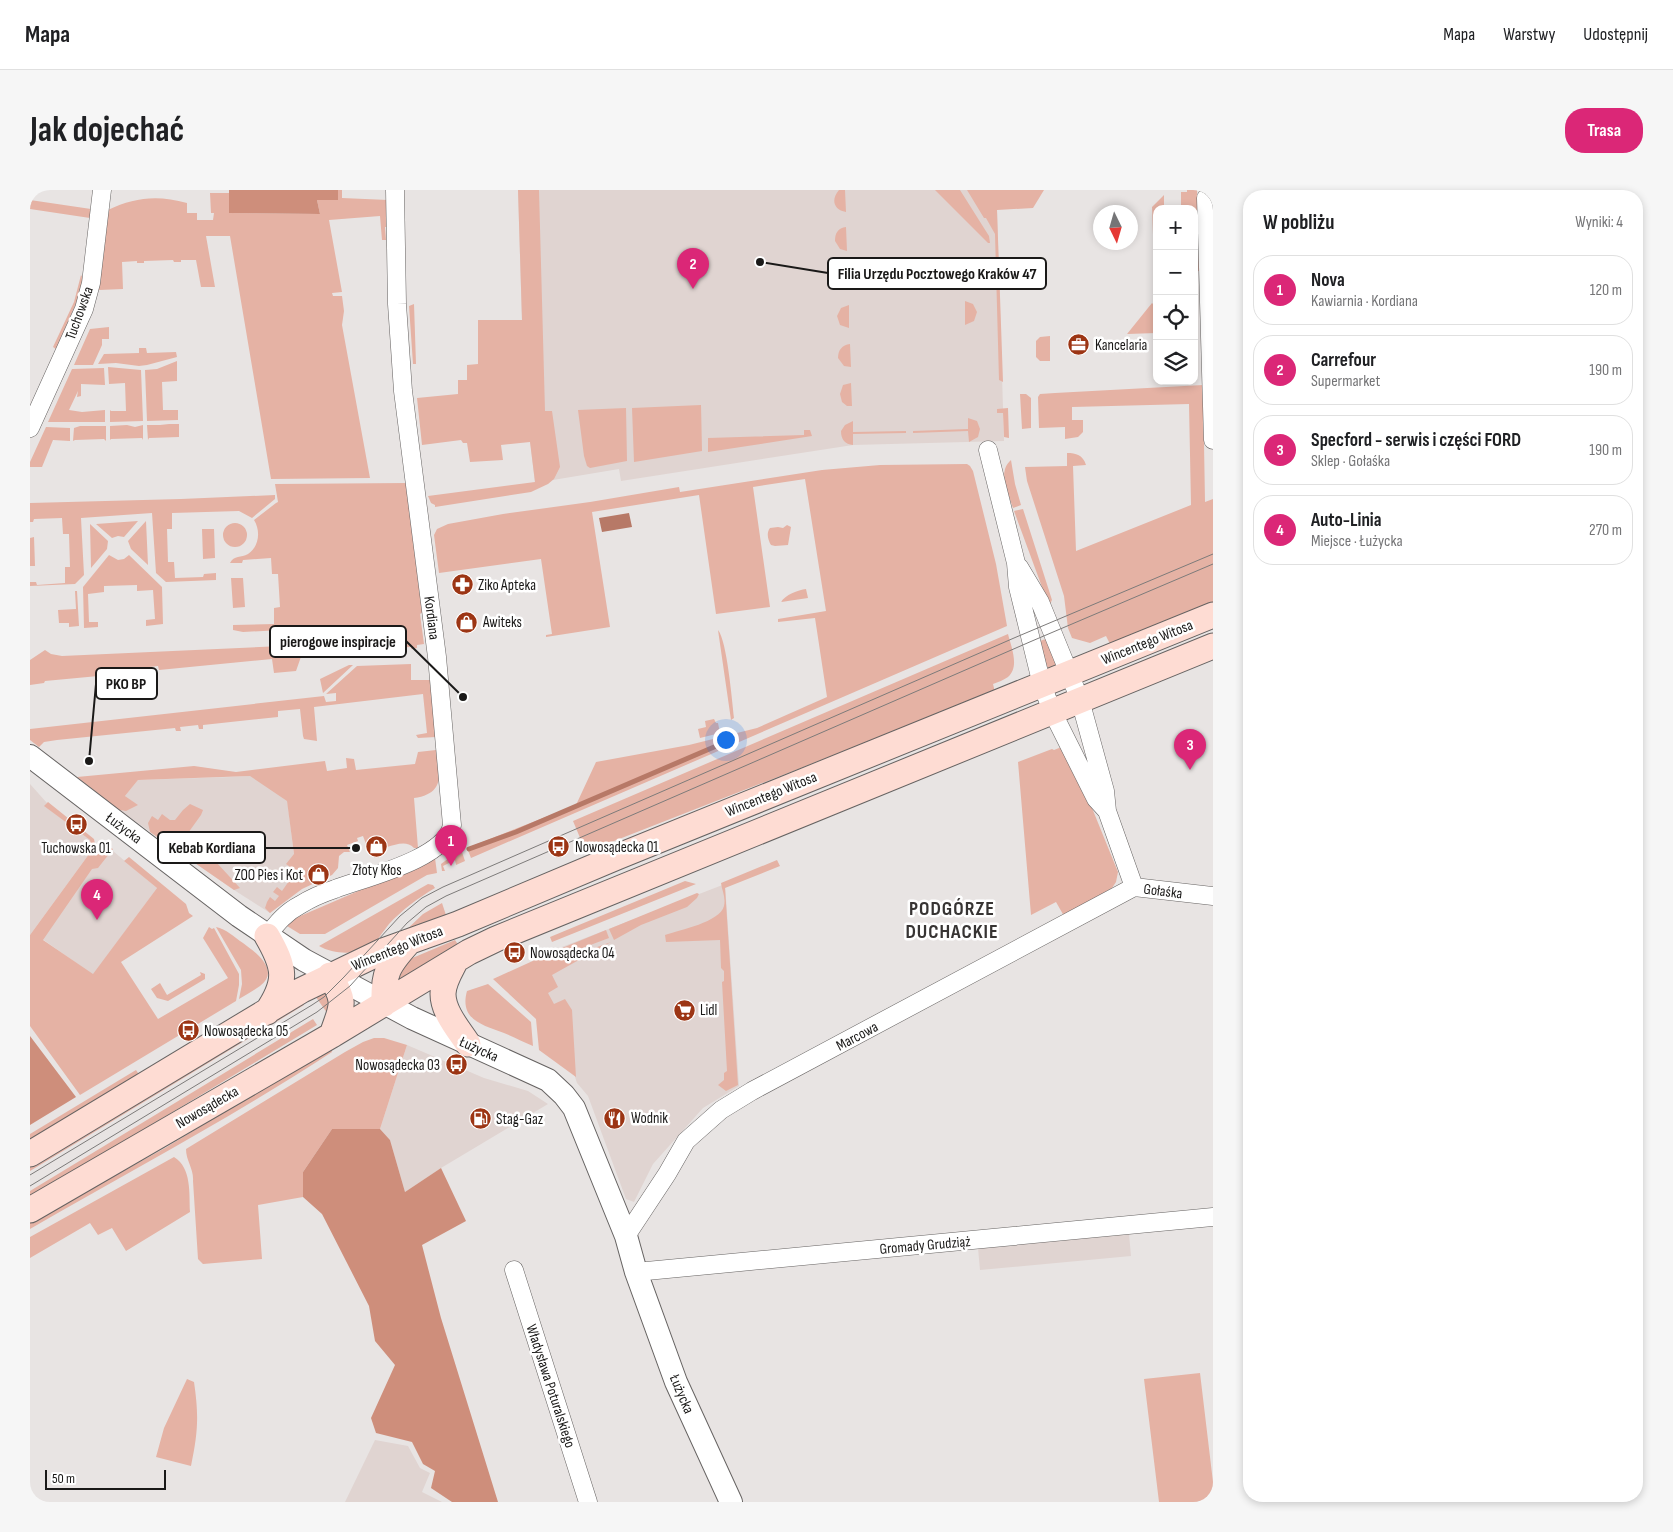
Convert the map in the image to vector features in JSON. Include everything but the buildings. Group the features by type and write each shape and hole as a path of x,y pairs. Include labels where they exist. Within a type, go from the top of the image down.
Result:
{"main road":[{"name":"Wincentego Witosa","path":"330,975 383,951 458,924 616,856 1213,615"},
{"name":"Wincentego Witosa","path":"384,1004 456,960 496,939 1213,646"},
{"path":"267,936 277,954 282,974 280,989 267,1012"},
{"path":"384,1004 384,978 388,968 410,941"},
{"path":"456,960 443,993 446,1007 468,1044"},
{"path":"30,1154 330,975 342,1001 332,1035"},
{"name":"Nowosądecka","path":"30,1210 384,1004"}],"street":[{"name":"Tuchowska","path":"30,428 84,309 91,283 102,190"},
{"name":"Kordiana","path":"267,936 282,917 301,904 334,889 418,859 436,846 451,830 452,825 437,657 403,391 397,304 395,190"},
{"path":"1206,198 1211,311 1213,440"},
{"path":"988,450 1016,563"},
{"name":"Gołaśka","path":"1016,563 1040,602 1080,700 1105,791 1107,811 1134,887 1213,896"},
{"name":"Gołaśka","path":"1016,563 1018,587 1042,685 1052,711 1096,798 1107,811"},
{"name":"Łużycka","path":"30,756 267,936 330,975 384,1004 548,1080 564,1095 574,1108 626,1236 636,1272 676,1382 732,1502"},
{"name":"Marcowa","path":"626,1236 668,1174 686,1142 721,1110 752,1091 1134,887"},
{"name":"Gromady Grudziąż","path":"636,1272 1213,1217"},
{"name":"Władysława Poturalskiego","path":"514,1270 588,1502"}],"shaded area":[{"path":"229,190 338,190 338,200 317,200 320,214 229,213"},
{"path":"338,190 342,190 342,198 388,200 388,227 385,227 386,240 382,240 380,216 329,220 342,292 332,293 333,296 342,296 344,311 342,325 370,478 271,479 230,236 206,236 215,287 201,287 196,260 174,262 173,260 144,261 144,263 137,263 137,261 122,262 123,289 99,290 108,210 128,202 156,198 187,203 187,213 197,213 197,220 213,220 214,213 211,213 210,193 229,193 229,213 320,214 317,200 338,200"},
{"path":"518,190 977,190 997,209 1004,441 853,445 621,481 619,469 535,483 524,388"},
{"path":"518,190 539,190 545,411 552,411 560,467 554,479 531,492 435,507 428,496 535,482 530,442 501,445 503,460 470,462 467,443 463,443 461,440 422,445 417,398 458,394 458,380 467,380 467,365 478,364 478,320 522,320"},
{"path":"839,190 845,190 846,212 838,209 835,204 836,193"},
{"path":"935,190 960,190 989,236 990,243 988,243"},
{"path":"967,190 1044,190 1033,208 997,210 1003,382 999,380 995,234"},
{"path":"1187,190 1197,190 1197,205 1181,205 1181,192 1187,192"},
{"path":"1164,195 1164,205 1154,205"},
{"path":"30,200 91,209 90,218 30,209"},
{"path":"846,227 847,251 840,249 835,241 838,231"},
{"path":"1198,230 1199,271 1198,271"},
{"path":"848,266 849,290 840,287 836,277 840,269"},
{"path":"81,275 83,278 78,299 56,349 53,347 74,302"},
{"path":"965,301 973,304 977,312 974,321 965,325"},
{"path":"1152,303 1153,333 1127,334"},
{"path":"414,304 416,364 413,364 409,306"},
{"path":"849,305 849,328 840,325 837,316 841,308"},
{"path":"109,327 109,339 102,339 102,345 93,365 74,365 90,329"},
{"path":"1050,336 1050,361 1040,361 1036,357 1036,341 1040,337"},
{"path":"850,344 851,367 844,366 838,358 841,348"},
{"path":"139,348 146,348 147,353 176,352 177,357 139,366 116,363 98,364 104,354 139,353"},
{"path":"177,361 177,381 162,382 163,410 178,410 178,420 147,421 145,370 157,369"},
{"path":"108,367 141,370 143,421 110,422 110,410 126,411 125,383 109,384"},
{"path":"104,368 105,385 81,384 81,396 77,397 78,391 69,410 82,412 105,410 105,422 48,422 72,369"},
{"path":"851,383 852,406 847,406 842,402 840,394 843,385"},
{"path":"1203,385 1205,502 1213,499 1213,603 1110,644 1106,636 1090,643 1072,638 1068,628 1064,596 1027,481 1025,467 1067,466 1067,453 1079,455 1085,462 1086,465 1073,466 1076,551 1191,505 1189,404 1072,407 1072,420 1083,420 1083,432 1078,437 1065,439 1065,427 1039,428 1038,397 1040,394"},
{"path":"1020,394 1026,394 1031,398 1031,428 1022,429"},
{"path":"701,405 702,451 634,462 632,408"},
{"path":"626,408 627,461 590,468 587,466 584,456 578,410"},
{"path":"1008,408 1009,438 1004,437 1003,413 997,413 997,409"},
{"path":"968,418 977,421 980,429 978,437 969,442 968,431 913,433 913,431 968,429"},
{"path":"853,421 853,432 906,431 906,433 853,434 853,445 846,443 841,431 845,425"},
{"path":"179,424 179,437 149,438 148,440 147,425"},
{"path":"127,425 135,427 143,425 143,440 142,438 110,440 110,426"},
{"path":"80,426 106,426 106,441 104,439 73,441 74,428"},
{"path":"46,427 70,428 70,441 53,440 42,467 30,467 30,462"},
{"path":"804,430 810,430 812,436 708,452 708,438 804,435"},
{"path":"1011,460 1021,505 1013,508 1004,477 1007,465"},
{"path":"967,464 973,471 996,564 1007,626 471,858 467,848 576,805 596,762 689,745 757,728 827,697 815,618 778,622 778,619 826,611 805,479 753,487 770,607 716,614 699,495 592,512 610,627 546,637 546,635 552,634 541,559 439,573 434,535 437,529 448,524 503,514 679,487 680,492 822,470 880,465"},
{"path":"407,483 424,611 420,614 424,644 417,645 417,648 303,651 296,671 274,673 272,659 159,670 158,666 109,672 109,675 45,681 44,683 30,685 30,660 45,650 51,654 62,656 282,646 282,630 243,632 233,630 233,625 274,624 274,608 280,607 278,574 272,574 271,558 230,563 236,558 248,554 255,547 258,529 254,520 278,502 275,484"},
{"path":"275,495 275,499 252,518 239,511 172,513 172,529 167,529 168,562 174,562 175,578 203,577 204,574 216,573 216,580 166,582 156,573 152,513 81,518 84,575 75,584 30,586 30,582 36,582 37,585 65,583 65,567 70,567 69,534 63,534 62,518 34,519 33,522 30,522 30,503"},
{"path":"1023,509 1052,600 1049,606 1014,511"},
{"path":"629,513 632,527 602,532 599,518"},
{"path":"138,521 124,537 112,538 96,524"},
{"path":"146,521 148,565 131,549 128,541"},
{"path":"235,523 244,526 247,535 244,544 235,547 226,544 223,535 226,526"},
{"path":"90,524 108,541 107,549 91,568"},
{"path":"787,525 791,527 788,545 771,545 768,536 770,528 783,528"},
{"path":"202,529 214,529 215,558 203,559"},
{"path":"34,537 35,566 30,566 30,538"},
{"path":"109,555 118,560 124,559 129,555 162,587 163,624 146,626 146,620 155,619 153,590 137,591 137,585 104,586 104,592 88,594 89,622 98,622 98,627 84,628 83,587"},
{"path":"231,578 243,578 245,607 233,608"},
{"path":"806,589 808,598 781,602 792,593"},
{"path":"75,591 77,591 79,626 69,627 69,623 59,623 58,610 76,609"},
{"path":"718,630 724,646 729,671 734,718 731,720"},
{"path":"1008,634 1014,656 1012,673 1003,680 993,684 995,692 586,852 573,821"},
{"path":"1048,638 1057,663 1056,667 1049,669 1046,665 1040,641"},
{"path":"411,664 411,680 432,680 436,737 418,738 416,735 427,733 423,694 314,707 317,741 304,739 300,709 278,711 278,717 203,725 203,729 199,729 198,725 180,727 181,731 176,731 175,728 57,740 44,742 39,747 30,740 30,729 324,696 326,702 336,701 336,693 326,694 357,666"},
{"path":"349,665 353,665 323,693 320,679"},
{"path":"714,719 718,723 720,733 700,738 698,729 706,727 705,721"},
{"path":"1064,746 1079,776 1118,872 1116,882 1112,888 1064,916 1056,902 1031,915 1018,762"},
{"path":"438,751 439,775 436,787 424,796 414,798 418,848 408,844 376,847 366,844 363,836 357,838 358,841 347,845 350,852 344,852 339,856 338,868 332,875 302,889 270,913 265,908 267,902 270,897 275,901 279,896 273,892 277,887 282,891 296,871 286,864 294,854 287,801 250,776 138,780 125,796 138,805 126,811 119,810 77,777 194,766 236,772 325,761 327,771 347,768 346,758 354,759 356,770 415,764 418,752"},
{"path":"284,774 296,871 270,913 119,810 123,811 137,805 125,796 138,780"},
{"path":"30,784 47,803 45,806 90,840 92,850 30,935"},
{"path":"48,802 94,839 95,844 102,849 105,845 113,849 98,868 92,869 43,940 93,974 157,888 124,861 129,857 186,904 189,913 193,916 121,962 158,1019 228,978 203,938 209,927 214,928 239,974 236,1001 80,1095 30,1026 30,935 92,850 90,840 44,806"},
{"path":"190,804 203,810 183,840 197,850 195,853 208,862 211,859 217,863 240,888 234,890 150,832 148,823 152,816 158,820 162,814 170,820 175,820"},
{"path":"107,846 157,888 93,975 41,938"},
{"path":"461,849 465,861 456,865 455,860 443,866 445,871 442,871 441,864"},
{"path":"435,858 437,873 427,875 325,934 300,934 287,926 291,920"},
{"path":"777,860 780,866 725,888 738,1085 726,1091 718,1085 724,1080 724,1073 727,1071 722,982 724,981 724,971 721,968 720,940 666,942 665,935 699,925 715,917 724,906 721,883"},
{"path":"685,881 696,884 552,942 550,937"},
{"path":"428,884 433,885 435,888 399,914 374,944 368,948 344,953 331,951 319,946"},
{"path":"725,884 739,1086 703,1108 653,1164 634,1202 626,1199 588,1096 577,1083 536,957"},
{"path":"697,893 699,894 697,898 687,907 641,925 614,940 609,929"},
{"path":"442,903 446,915 402,934 423,914"},
{"path":"216,927 227,931 254,951 267,968 266,980 239,999 242,984 241,970"},
{"path":"606,930 609,938 569,953 555,951"},
{"path":"455,940 459,946 393,983 403,962"},
{"path":"611,942 552,975 558,987 548,993 554,1004 565,999 572,1010 576,1077 539,1050 536,1019 493,979 548,954 567,958"},
{"path":"200,972 205,974 205,979 168,1001 157,998 151,989 160,983 167,995 201,975"},
{"path":"488,984 531,1022 533,1046 481,1024 470,1015 466,1009 465,1001 467,991"},
{"path":"328,990 330,1017 313,993"},
{"path":"301,1001 304,1005 30,1171 30,1164"},
{"path":"313,1019 317,1025 30,1198 30,1191"},
{"path":"30,1036 76,1097 30,1125"},
{"path":"374,1038 384,1038 407,1045 380,1129 332,1129 303,1172 303,1197 258,1205 262,1259 203,1264 198,1259 193,1177 186,1149 345,1052"},
{"path":"407,1045 484,1078 528,1091 548,1104 441,1168 405,1192 390,1140 380,1129"},
{"path":"331,1047 332,1052 295,1076 182,1143 30,1229 30,1223 165,1148"},
{"path":"136,1070 140,1076 30,1142 30,1134"},
{"path":"332,1129 380,1129 390,1140 405,1192 441,1168 466,1221 422,1245 441,1318 498,1502 452,1502 431,1488 435,1471 423,1464 412,1442 376,1433 371,1418 395,1365 375,1341 369,1306 322,1214 303,1197 303,1172"},
{"path":"174,1157 180,1162 187,1174 190,1212 126,1251 112,1228 98,1235 90,1223 30,1258 30,1237"},
{"path":"1129,1234 1131,1256 980,1270 978,1248"},
{"path":"1200,1373 1213,1482 1213,1502 1159,1502 1144,1379"},
{"path":"187,1379 194,1382 197,1405 196,1433 191,1466 156,1457 164,1428"},
{"path":"375,1440 408,1446 420,1468 430,1473 422,1492 442,1502 345,1502"}],"waterway":[{"path":"469,849 516,832 714,747"}],"tram line":[{"path":"30,1175 324,997 400,916 422,898 443,887 1014,638 1213,554"},
{"path":"30,1186 317,1012 350,986 407,923 426,907 446,896 1213,564"}],"place":[{"name":"Filia Urzędu Pocztowego Kraków 47","path":"760,262"},
{"name":"Carrefour","path":"693,289"},
{"name":"Kancelaria","path":"1079,345"},
{"name":"Ziko Apteka","path":"462,585"},
{"name":"Awiteks","path":"467,622"},
{"name":"pierogowe inspiracje","path":"463,697"},
{"name":"PKO BP","path":"89,761"},
{"name":"Specford - serwis i części FORD","path":"1190,770"},
{"name":"Tuchowska 01","path":"76,825"},
{"name":"Złoty Kłos","path":"377,847"},
{"name":"Nowosądecka 01","path":"559,847"},
{"name":"Kebab Kordiana","path":"356,848"},
{"name":"Nova","path":"451,866"},
{"name":"ZOO Pies i Kot","path":"319,875"},
{"name":"Auto-Linia","path":"97,920"},
{"name":"Nowosądecka 04","path":"514,953"},
{"name":"Lidl","path":"684,1010"},
{"name":"Nowosądecka 05","path":"188,1031"},
{"name":"Nowosądecka 03","path":"456,1065"},
{"name":"Wodnik","path":"615,1118"},
{"name":"Stag-Gaz","path":"480,1119"}],"district":[{"name":"PODGÓRZE DUCHACKIE","path":"952,920"}]}
